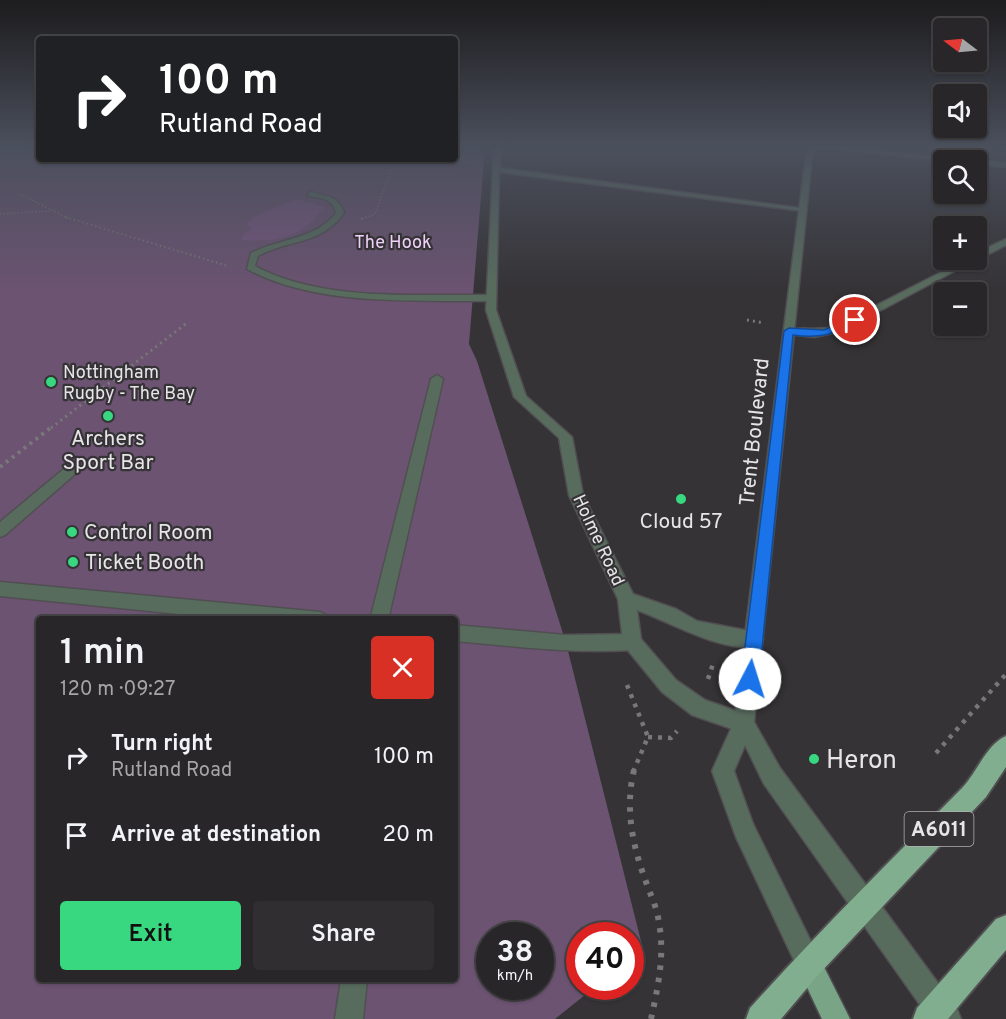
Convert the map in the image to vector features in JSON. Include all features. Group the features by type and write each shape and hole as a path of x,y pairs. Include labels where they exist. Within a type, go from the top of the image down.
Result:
{"highway":[{"name":"A6011","path":"761,1019 809,964 978,789 1006,747"},
{"path":"938,1015 1006,929"}],"main road":[{"path":"809,964 836,1019"}],"street":[{"path":"313,195 330,198 338,205 340,213 328,228 306,239 273,245 254,255 250,267 262,276 288,284 352,294 491,298"},
{"name":"Holme Road","path":"497,195 491,310 520,397 565,437 576,495 612,572 627,598 632,642"},
{"path":"687,195 803,209"},
{"name":"Trent Boulevard","path":"805,195 744,723 723,771 744,829 809,964"},
{"path":"987,252 1006,242"},
{"path":"789,331 808,334 826,333 838,329 953,270"},
{"path":"380,616 437,379"},
{"path":"0,531 70,471"},
{"path":"0,589 279,616"},
{"name":"Holme Road","path":"627,598 670,614 693,627 722,635 754,639"},
{"path":"458,633 566,643 632,642 669,686 699,708 744,723 772,776 866,907 938,1015"},
{"path":"349,1019 354,982"}],"path":[{"path":"21,195 64,217 96,228 234,268 250,267"},
{"path":"336,219 370,218 375,214 382,195"},
{"path":"0,214 51,210"},
{"path":"747,320 768,324"},
{"path":"0,467 188,322"},
{"path":"648,737 671,738 699,708 722,635"},
{"path":"609,644 648,737"},
{"path":"936,753 1006,674"},
{"path":"648,737 640,751 630,779 628,810 636,852 660,927 660,976 651,1019"}],"green space":[{"name":"The Hook","path":"0,195 481,195 469,344 477,361 566,643 636,922 566,922 566,1000 579,1000 555,1019 0,1019"}],"shaded area":[{"path":"297,199 325,207 307,225 289,236 255,241 241,240 242,235 252,229 246,224 257,215"}],"place":[{"name":"Nottingham Rugby - The Bay","path":"51,382"},
{"name":"Archers Sport Bar","path":"108,416"},
{"name":"Cloud 57","path":"681,499"},
{"name":"Control Room","path":"72,532"},
{"name":"Ticket Booth","path":"73,562"},
{"name":"Heron","path":"814,759"}],"route":[{"path":"750,679 789,331 808,334 826,333 855,320"}]}
